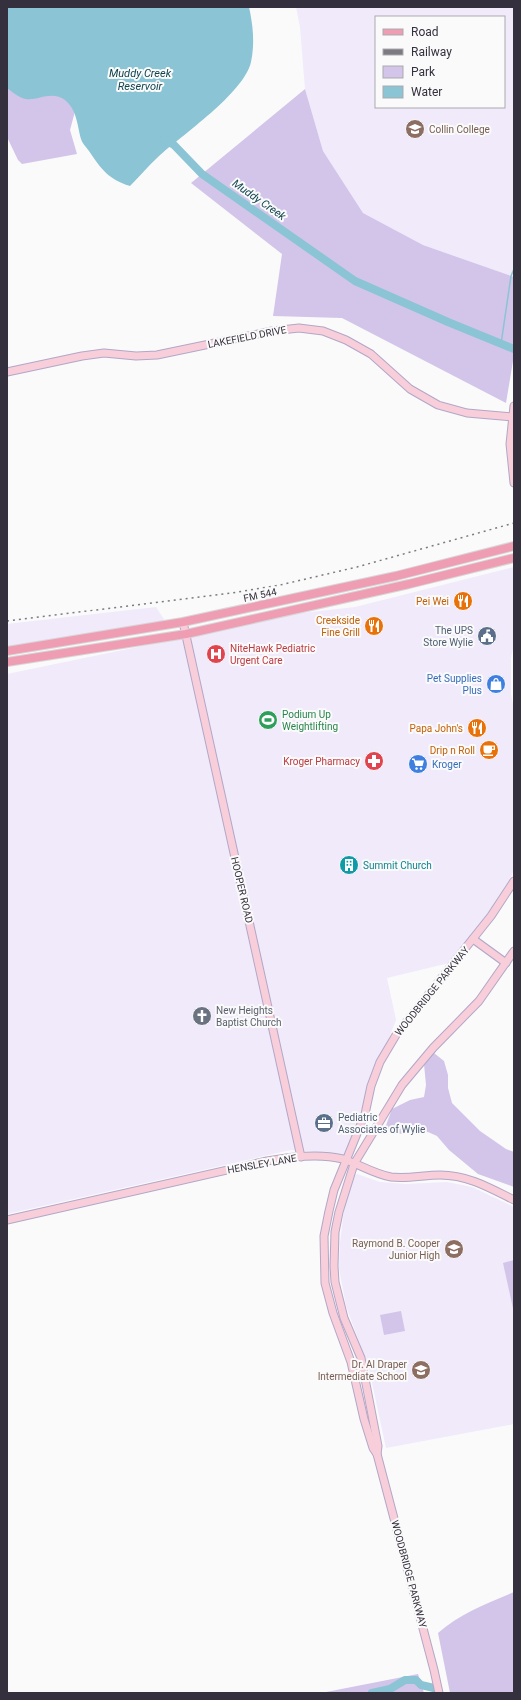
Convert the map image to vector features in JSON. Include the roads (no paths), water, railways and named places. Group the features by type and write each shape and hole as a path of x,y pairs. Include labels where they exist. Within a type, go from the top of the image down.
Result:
{"main road":[{"name":"FM 544","path":"7,651 130,632 183,622 396,576 514,546"},
{"path":"7,662 186,634 409,584 514,558"},
{"path":"298,597 300,609"},
{"path":"95,648 96,643 102,640 121,636 130,632"}],"street":[{"name":"LAKEFIELD DRIVE","path":"7,372 82,356 104,353 136,356 157,355 272,331 299,328 323,331 359,347 371,354 410,389 438,405 467,413 513,417"},
{"path":"514,406 511,456 514,483"},
{"name":"HOOPER ROAD","path":"183,622 301,1157"},
{"name":"WOODBRIDGE PARKWAY","path":"439,1693 377,1454 373,1448 364,1419 351,1362 333,1312 325,1283 324,1236 334,1190 365,1114 372,1086 384,1055 396,1035 474,939 514,881"},
{"path":"474,939 506,963"},
{"name":"WOODBRIDGE PARKWAY","path":"377,1454 378,1446 360,1358 344,1318 335,1282 335,1232 344,1192 354,1164 402,1085 433,1048 479,1001 514,951"},
{"name":"HENSLEY LANE","path":"7,1220 267,1161 326,1156 346,1160 376,1173 392,1177 439,1175 460,1176 483,1184 514,1200"},
{"path":"325,1283 335,1282"},
{"path":"344,1344 353,1340"}],"water":[{"name":"Muddy Creek Reservoir","path":"7,7 249,7 253,34 251,62 246,74 225,100 158,157 130,186 111,177 98,164 82,142 72,108 65,100 55,96 26,99 7,88"}],"waterway":[{"name":"Muddy Creek","path":"164,139 174,145 202,174 355,281 514,349"},
{"path":"501,344 511,276 514,269"},
{"path":"372,1693 390,1689 405,1680 416,1680 421,1685 434,1688 437,1693"}],"railway":[{"path":"7,621 232,593 280,585 357,567 514,523"}],"place":[{"name":"Collin College","path":"415,129"},
{"name":"Pei Wei","path":"463,601"},
{"name":"Creekside Fine Grill","path":"374,626"},
{"name":"The UPS Store Wylie","path":"487,636"},
{"name":"NiteHawk Pediatric Urgent Care","path":"216,654"},
{"name":"Pet Supplies Plus","path":"496,684"},
{"name":"Podium Up Weightlifting","path":"268,720"},
{"name":"Papa John's","path":"477,728"},
{"name":"Drip n Roll","path":"489,750"},
{"name":"Kroger Pharmacy","path":"374,761"},
{"name":"Kroger","path":"418,764"},
{"name":"Summit Church","path":"349,865"},
{"name":"New Heights Baptist Church","path":"202,1016"},
{"name":"Pediatric Associates of Wylie","path":"324,1123"},
{"name":"Raymond B. Cooper Junior High","path":"454,1249"},
{"name":"Dr. Al Draper Intermediate School","path":"421,1370"}]}
